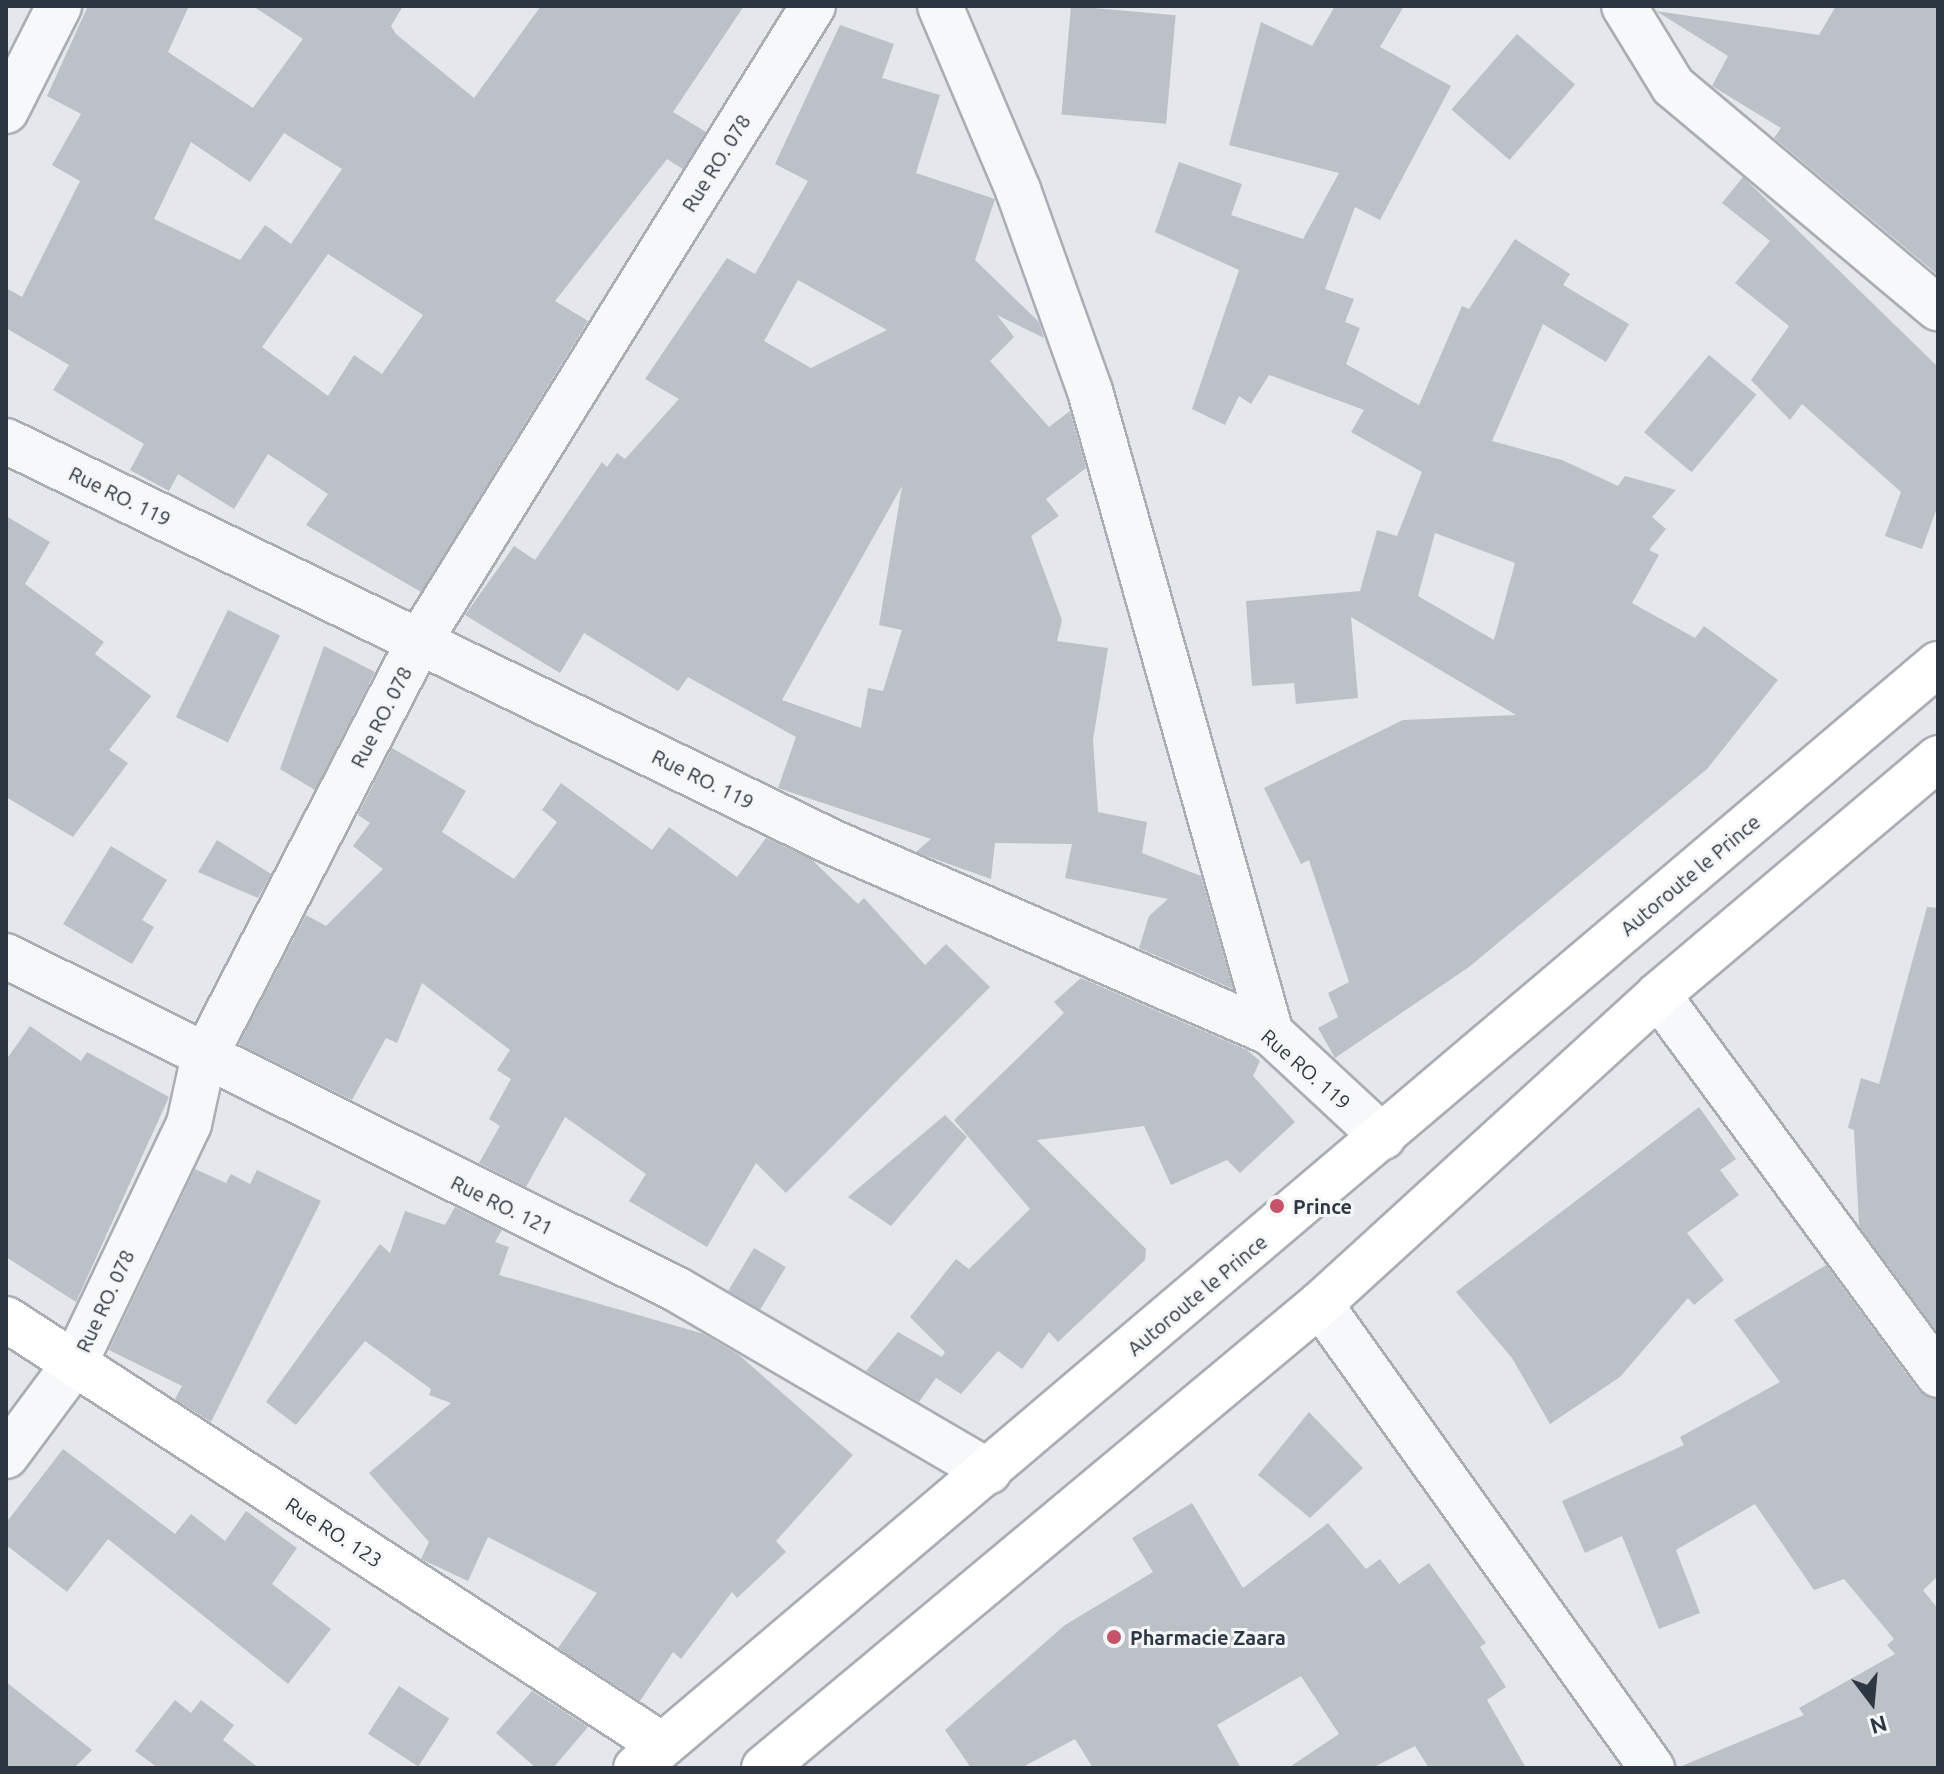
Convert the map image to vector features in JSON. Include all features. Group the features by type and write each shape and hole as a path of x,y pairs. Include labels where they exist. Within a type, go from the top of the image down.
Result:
{"main road":[{"name":"Autoroute le Prince","path":"649,1757 989,1472 1938,664"},
{"path":"764,1768 1320,1304 1658,995 1938,758"},
{"name":"Rue RO. 123","path":"6,1319 75,1363 649,1757"}],"street":[{"path":"6,111 59,6"},
{"name":"Rue RO. 078","path":"6,1456 75,1363 189,1124 203,1060 420,640 813,6"},
{"path":"940,6 1018,190 1090,391 1271,1033"},
{"path":"1624,6 1673,86 1938,308"},
{"name":"Rue RO. 119","path":"6,441 834,843 1271,1033 1383,1137"},
{"name":"Rue RO. 121","path":"6,956 203,1060 678,1290 989,1472"},
{"path":"1658,995 1938,1375"},
{"path":"1320,1304 1652,1768"}],"building":[{"path":"88,6 189,6 168,52 253,108 303,39 253,6 403,6 391,26 396,34 474,98 541,6 744,6 673,112 706,132 683,169 667,159 555,301 588,321 421,592 306,525 328,494 268,454 234,509 178,474 169,491 130,470 144,444 53,390 69,365 6,328 6,288 22,297 80,181 52,165 81,114 47,96","holes":["284,133 342,169 291,244 265,225 240,260 154,219 191,142 250,182","328,254 423,315 382,374 354,355 328,396 262,347"]},
{"path":"1071,6 1176,15 1166,124 1062,115"},
{"path":"1335,6 1404,6 1380,47 1451,86 1380,220 1355,207 1325,289 1354,299 1345,322 1360,328 1346,364 1419,405 1462,306 1469,309 1515,239 1570,274 1563,285 1629,324 1606,362 1543,324 1492,441 1562,460 1618,486 1625,476 1676,490 1652,517 1666,529 1649,550 1659,555 1632,603 1695,638 1704,626 1778,680 1707,769 1469,967 1335,1058 1318,1028 1338,1017 1328,993 1349,982 1309,860 1301,864 1264,788 1403,720 1516,715 1351,617 1358,698 1296,704 1294,683 1252,686 1246,601 1360,591 1377,530 1397,536 1422,472 1351,432 1364,410 1269,375 1251,404 1239,396 1225,425 1192,409 1239,270 1155,232 1179,162 1242,184 1231,215 1303,239 1339,173 1229,145 1261,22 1312,46","holes":["1435,533 1515,563 1494,640 1418,596"]},
{"path":"1836,6 1938,6 1938,275 1774,138 1781,128 1712,86 1728,56 1656,11 1819,35"},
{"path":"840,25 894,44 882,78 940,95 916,173 995,199 975,260 1039,322 1044,338 997,315 1014,337 990,361 1049,427 1070,411 1086,468 1046,499 1059,516 1031,536 1062,620 1057,641 1108,648 1093,740 1098,812 1147,822 1142,853 1201,876 1233,989 1139,948 1149,916 1168,899 1065,878 1072,844 995,843 991,879 916,852 931,839 778,788 796,737 688,677 678,691 584,633 560,673 465,615 514,546 535,560 602,462 607,467 617,453 625,459 679,399 645,379 727,258 755,274 808,181 775,164","holes":["798,280 887,330 811,368 764,341","902,486 879,625 902,630 883,691 868,688 861,728 782,700"]},
{"path":"1517,34 1575,85 1510,160 1451,109"},
{"path":"1743,177 1938,367 1938,505 1922,549 1885,536 1901,492 1802,404 1790,420 1751,380 1789,326 1735,283 1770,241 1722,203"},
{"path":"1709,355 1756,395 1692,472 1644,432"},
{"path":"6,516 50,542 25,584 104,642 95,654 151,696 109,750 128,763 73,837 6,797"},
{"path":"228,610 280,635 228,742 176,717"},
{"path":"324,646 375,672 315,790 280,769"},
{"path":"392,748 466,791 442,832 514,879 557,822 542,810 561,783 652,850 669,827 737,877 766,838 811,859 858,904 864,898 925,965 946,944 990,987 786,1193 756,1163 707,1247 629,1201 646,1174 565,1117 526,1187 479,1163 500,1126 489,1119 511,1079 497,1070 510,1050 422,983 397,1043 386,1038 352,1100 239,1044 306,915 326,926 383,869 353,846 370,823 358,815"},
{"path":"217,840 271,874 258,898 198,872"},
{"path":"111,846 167,880 142,920 154,927 132,964 63,924"},
{"path":"1927,907 1938,908 1938,1333 1859,1226 1854,1130 1848,1128 1861,1078 1879,1084"},
{"path":"1081,978 1247,1050 1260,1061 1253,1076 1295,1122 1240,1173 1227,1160 1171,1185 1144,1126 1037,1140 1146,1249 1145,1260 1058,1342 1049,1332 1022,1369 998,1351 961,1394 936,1378 919,1402 866,1371 898,1332 942,1357 945,1352 910,1317 956,1259 969,1269 1030,1209 954,1120 1064,1013 1054,1002"},
{"path":"30,1026 81,1061 87,1052 169,1097 76,1302 6,1257 6,1060"},
{"path":"1699,1107 1736,1159 1720,1170 1739,1195 1687,1233 1724,1280 1694,1305 1688,1298 1620,1377 1550,1424 1512,1358 1456,1292"},
{"path":"945,1115 967,1137 891,1226 848,1197"},
{"path":"195,1169 226,1183 231,1174 250,1184 257,1170 321,1201 211,1422 175,1399 182,1386 109,1350"},
{"path":"455,1207 502,1230 495,1242 509,1247 499,1275 704,1334 739,1355 853,1455 776,1541 786,1552 737,1598 732,1592 681,1659 673,1652 640,1701 558,1648 597,1593 488,1537 468,1581 421,1559 429,1542 369,1473 451,1403 429,1395 431,1389 365,1341 296,1425 266,1402 380,1244 390,1253 405,1211 445,1225"},
{"path":"754,1248 786,1267 760,1310 728,1291"},
{"path":"1826,1265 1918,1390 1938,1400 1938,1576 1923,1590 1938,1609 1938,1768 1677,1768 1804,1715 1799,1708 1895,1654 1887,1645 1894,1639 1844,1579 1814,1590 1755,1504 1676,1550 1700,1613 1659,1629 1622,1536 1585,1553 1562,1501 1684,1445 1680,1437 1780,1382 1734,1320"},
{"path":"1309,1412 1363,1468 1310,1518 1258,1475"},
{"path":"63,1449 175,1534 191,1514 225,1541 246,1511 297,1548 272,1584 331,1629 288,1684 108,1539 67,1592 6,1545 6,1523"},
{"path":"1192,1503 1243,1588 1328,1523 1366,1569 1380,1559 1399,1584 1429,1563 1486,1643 1480,1647 1506,1687 1487,1700 1526,1768 1429,1768 1415,1746 1372,1768 1288,1768 1339,1734 1301,1676 1217,1725 1241,1768 1093,1768 1075,1739 1021,1768 971,1768 945,1730 1065,1625 1153,1572 1132,1538"},
{"path":"6,1682 92,1750 74,1768 6,1768"},
{"path":"399,1686 449,1719 418,1766 368,1734"},
{"path":"532,1691 588,1727 553,1768 536,1768 496,1733"},
{"path":"175,1700 191,1713 201,1700 234,1725 223,1740 259,1768 158,1768 135,1751"}],"place":[{"name":"Prince","path":"1277,1206"},
{"name":"Pharmacie Zaara","path":"1114,1637"}]}
